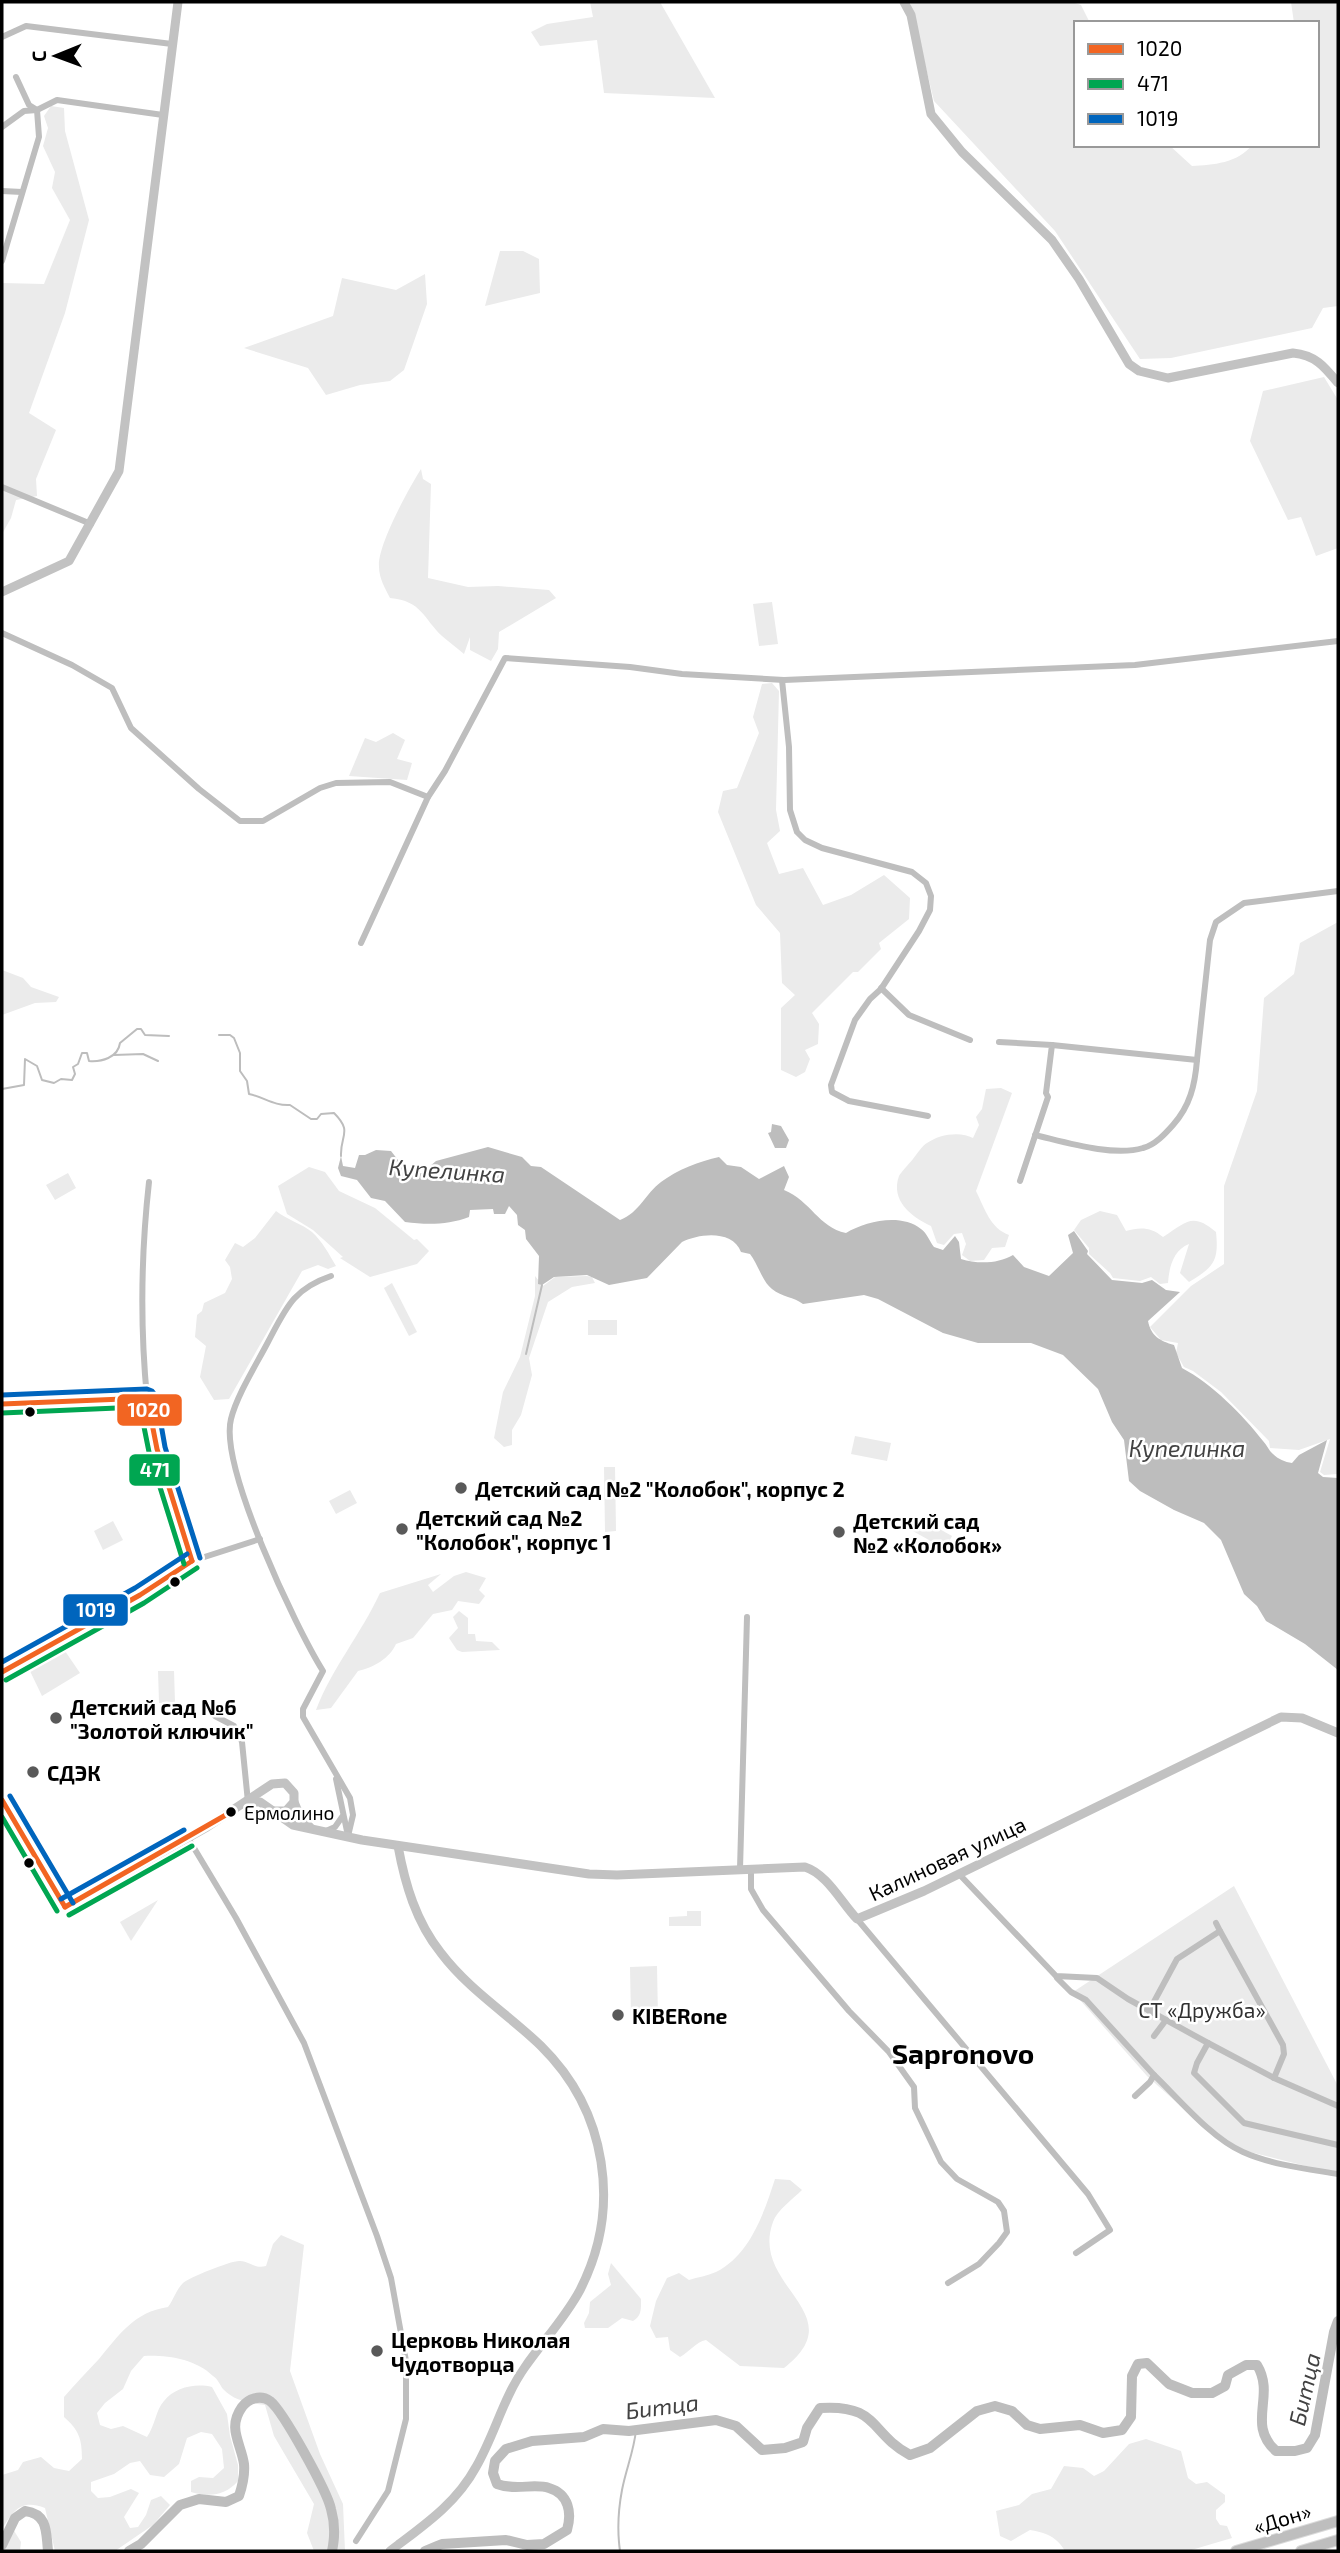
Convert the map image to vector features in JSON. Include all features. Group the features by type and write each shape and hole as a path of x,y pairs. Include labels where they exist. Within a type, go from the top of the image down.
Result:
{"highway":[{"name":"«Дон»","path":"1236,2551 1338,2521"},
{"name":"«Дон»","path":"1301,2551 1338,2540"}],"street":[{"path":"2,592 69,561 119,471 178,2"},
{"path":"904,2 911,15 931,114 962,152 1052,240 1079,279 1129,363 1139,371 1168,378 1293,353 1309,355 1323,364 1338,383"},
{"path":"2,37 26,26 172,44"},
{"path":"16,77 29,105 37,110"},
{"path":"2,127 24,111 37,110 57,100 163,115"},
{"path":"2,261 38,137 37,110"},
{"path":"2,191 22,192"},
{"path":"2,487 91,524"},
{"path":"2,632 72,664 112,688 131,727 199,789 240,821 263,821 320,788 337,783 390,782 428,797"},
{"path":"361,943 428,797 445,771 505,659 782,680 1135,665 1338,641"},
{"path":"782,680 789,747 790,810 797,832 822,848 912,872 922,879 929,890 931,904 927,918 881,988 855,1020 831,1085 832,1092 849,1101 928,1116"},
{"path":"1035,1135 1090,1148 1133,1150 1149,1146 1167,1131 1190,1100 1196,1077 1210,940 1216,922 1244,903 1338,891"},
{"path":"881,988 909,1015 970,1040"},
{"path":"999,1042 1197,1060"},
{"path":"1020,1181 1048,1097 1046,1093 1052,1045"},
{"path":"149,1182 142,1262 147,1398 157,1449 192,1562"},
{"path":"331,1276 308,1285 297,1293 266,1346 231,1420 230,1445 252,1522 292,1614 323,1671 303,1709 303,1717 352,1804 353,1815 348,1836"},
{"path":"2,1404 147,1398"},
{"path":"2,1672 119,1607 192,1562 260,1539"},
{"path":"740,1870 747,1617"},
{"path":"215,1716 234,1726 242,1742 248,1802"},
{"name":"Калиновая улица","path":"248,1802 260,1802 293,1825 398,1846 596,1874 799,1866 811,1868 824,1879 857,1919 959,1874 1281,1717 1302,1718 1338,1733"},
{"path":"335,1774 348,1836"},
{"path":"2,1800 6,1817 65,1907 188,1839 277,1783 285,1783 294,1793 294,1802 301,1819 315,1829"},
{"path":"269,1787 265,1800 272,1810 286,1811 294,1802"},
{"path":"326,1831 335,1826 342,1817"},
{"path":"188,1839 236,1918 304,2043 391,2278 406,2361 406,2419 388,2491 356,2542"},
{"path":"390,2551 443,2510 477,2467 508,2395 533,2356 570,2308 582,2286 599,2242 604,2192 599,2146 592,2122 577,2091 542,2048 477,1993 438,1950 416,1910 398,1846"},
{"path":"751,1869 751,1889 763,1910 849,2011 889,2052 914,2087 915,2108 941,2162 957,2179 998,2202 1004,2211 1007,2231 999,2243 979,2264 948,2283"},
{"path":"959,1874 1071,1992 1086,2000 1187,2109 1240,2151 1338,2174"},
{"path":"857,1919 1088,2194 1110,2230 1076,2253"},
{"path":"1216,1923 1283,2045 1284,2054 1274,2078"},
{"path":"1149,2011 1177,1959 1220,1931"},
{"path":"1056,1976 1097,1978 1149,2011 1208,2043 1274,2078 1338,2106"},
{"path":"1154,2036 1166,2020"},
{"path":"1208,2043 1194,2073 1244,2123 1338,2145"},
{"path":"1135,2096 1154,2075"}],"green space":[{"path":"590,2 660,2 715,98 604,93 597,40 540,46 531,32 547,24 593,17"},
{"path":"910,2 1072,2 1081,5 1089,21 1074,21 1074,147 1171,147 1192,166 1217,164 1240,156 1250,147 1319,147 1319,21 1294,21 1291,2 1338,2 1338,306 1323,308 1312,328 1171,358 1140,359 1055,231 934,101"},
{"path":"51,106 64,108 65,131 89,220 65,313 29,413 56,430 36,479 37,496 16,500 11,518 2,534 2,283 44,284 70,220 52,188 55,172 43,146 48,128 44,116"},
{"path":"500,251 523,251 539,259 540,293 485,306"},
{"path":"425,274 427,304 404,370 390,381 360,385 326,395 308,368 244,348 333,316 342,278 396,290"},
{"path":"1324,377 1338,400 1338,548 1316,556 1301,517 1288,520 1250,441 1263,391"},
{"path":"421,469 423,479 431,484 428,578 468,587 498,586 549,590 556,598 499,632 498,649 491,661 470,650 470,637 464,654 442,636 416,607 390,598 381,579 380,558 388,532"},
{"path":"772,602 778,644 759,646 753,604"},
{"path":"772,683 779,691 776,810 780,831 767,843 779,874 803,868 823,905 851,895 884,875 910,898 909,919 879,943 881,949 858,972 853,972 812,1013 819,1024 818,1044 805,1050 810,1059 805,1072 796,1077 781,1070 781,1008 795,995 782,983 780,933 756,905 718,812 723,791 737,788 759,733 753,717 762,684"},
{"path":"393,733 405,740 397,759 412,763 407,780 349,776 365,738 376,742"},
{"path":"1338,922 1338,1474 1324,1475 1320,1472 1330,1439 1299,1450 1270,1448 1269,1441 1221,1392 1184,1367 1176,1353 1178,1343 1161,1340 1150,1327 1191,1286 1224,1264 1224,1186 1257,1091 1264,998 1294,974 1300,943"},
{"path":"2,970 23,978 31,987 59,997 56,1002 35,1003 2,1015"},
{"path":"1001,1088 1012,1093 976,1191 993,1223 1009,1235 1005,1247 992,1248 984,1260 970,1261 962,1255 966,1244 962,1233 954,1234 944,1245 937,1243 931,1226 904,1207 897,1185 902,1172 923,1146 932,1140 956,1134 973,1138 979,1125 976,1117 982,1109 986,1089"},
{"path":"309,1167 325,1172 339,1191 375,1208 429,1251 417,1264 370,1277 340,1258 343,1257 313,1230 287,1214 278,1186"},
{"path":"68,1173 76,1188 55,1200 46,1185"},
{"path":"276,1211 312,1232 336,1266 328,1269 318,1265 302,1271 229,1399 214,1400 200,1377 206,1346 195,1337 197,1315 202,1311 204,1303 225,1293 232,1279 230,1267 225,1260 235,1243 243,1247 255,1238"},
{"path":"1100,1211 1117,1215 1126,1231 1145,1229 1163,1237 1190,1221 1201,1222 1216,1232 1217,1250 1213,1262 1189,1282 1180,1273 1189,1244 1176,1255 1168,1283 1160,1284 1151,1277 1140,1281 1113,1278 1089,1254 1089,1248 1074,1230 1081,1220"},
{"path":"535,1276 543,1286 555,1277 587,1276 592,1277 595,1283 572,1287 548,1302 529,1358 532,1375 521,1415 512,1430 512,1445 504,1447 494,1438 503,1392 520,1357 535,1296"},
{"path":"392,1283 417,1332 409,1336 384,1288"},
{"path":"588,1320 617,1320 617,1335 588,1335"},
{"path":"855,1436 891,1443 887,1461 851,1454"},
{"path":"604,1467 615,1467 616,1531 605,1532"},
{"path":"350,1490 357,1503 336,1514 329,1501"},
{"path":"918,1517 952,1536 945,1549 911,1530"},
{"path":"113,1521 123,1540 103,1550 94,1531"},
{"path":"466,1572 486,1578 479,1590 485,1596 479,1604 458,1601 452,1610 433,1614 413,1638 396,1644 390,1654 380,1662 358,1671 331,1708 316,1710 330,1680 380,1593 441,1574 428,1585 433,1592 454,1576"},
{"path":"459,1611 468,1618 468,1634 475,1634 476,1641 492,1642 500,1650 457,1650 449,1638 458,1628 453,1617"},
{"path":"65,1651 80,1673 42,1696 30,1671"},
{"path":"158,1671 174,1671 175,1702 159,1703"},
{"name":"СТ «Дружба»","path":"1234,1886 1338,2086 1338,2174 1242,2150 1184,2109 1147,2076 1073,1992"},
{"path":"158,1900 131,1941 120,1922"},
{"path":"687,1911 701,1911 701,1926 669,1926 669,1917 687,1916"},
{"path":"657,1966 658,2018 631,2019 630,1967"},
{"path":"775,2179 790,2180 802,2190 775,2218 769,2245 775,2265 805,2315 809,2331 803,2349 784,2368 740,2366 706,2340 680,2357 670,2350 668,2337 656,2338 650,2326 656,2301 667,2278 679,2273 689,2280 728,2265 754,2232"},
{"path":"281,2235 304,2245 290,2371 320,2454 343,2504 345,2551 314,2551 307,2533 314,2504 274,2436 265,2405 237,2399 223,2389 206,2370 181,2359 162,2356 144,2356 131,2371 123,2389 97,2413 100,2425 111,2429 123,2426 147,2437 161,2404 174,2392 186,2387 212,2387 227,2414 238,2465 238,2481 228,2490 216,2494 191,2492 191,2481 199,2477 213,2478 224,2468 222,2449 212,2434 201,2432 187,2438 179,2464 164,2477 150,2475 140,2461 130,2463 114,2474 91,2482 91,2491 98,2498 110,2497 131,2489 139,2493 124,2517 130,2528 138,2527 151,2500 161,2496 170,2505 153,2525 115,2551 55,2551 45,2508 37,2506 19,2508 2,2529 2,2475 18,2470 23,2462 41,2457 54,2468 69,2471 82,2459 79,2435 64,2417 64,2397 121,2333 136,2319 168,2307 183,2283 193,2277 235,2261 259,2267 266,2266 273,2244"},
{"path":"611,2263 641,2299 639,2314 633,2321 622,2318 608,2328 585,2328 590,2302 611,2285 608,2274"},
{"path":"1146,2439 1181,2451 1188,2478 1196,2484 1207,2482 1225,2495 1225,2502 1216,2510 1216,2519 1220,2525 1227,2526 1232,2538 1188,2551 1065,2551 1054,2539 1036,2531 1030,2530 1011,2541 1000,2536 996,2511 1019,2505 1032,2494 1051,2489 1064,2466 1083,2468 1094,2476 1104,2471 1129,2444"},
{"path":"13,2529 21,2542 20,2551 2,2551 2,2533"}],"water":[{"path":"772,1124 781,1126 789,1140 786,1148 775,1148 768,1133 771,1132"},
{"name":"Купелинка","path":"488,1147 522,1157 531,1166 541,1167 620,1220 632,1213 667,1178 689,1166 719,1157 727,1165 741,1167 759,1179 784,1166 789,1177 784,1190 828,1225 846,1233 873,1222 904,1221 921,1229 934,1247 943,1250 955,1236 959,1242 961,1259 987,1262 1013,1255 1024,1267 1049,1276 1073,1253 1068,1235 1074,1231 1088,1251 1087,1254 1112,1280 1142,1283 1152,1280 1166,1290 1180,1292 1148,1321 1151,1331 1157,1337 1174,1345 1182,1368 1226,1400 1272,1453 1282,1460 1292,1463 1299,1455 1327,1440 1318,1473 1323,1477 1338,1478 1338,1670 1305,1644 1266,1621 1257,1606 1244,1594 1221,1540 1204,1523 1140,1491 1129,1481 1124,1440 1112,1422 1098,1389 1063,1355 1031,1343 978,1343 943,1333 878,1299 864,1295 803,1304 772,1289 765,1282 750,1254 741,1252 731,1240 715,1235 682,1242 647,1278 609,1285 587,1275 554,1277 542,1285 538,1284 539,1256 526,1239 525,1230 518,1225 517,1215 509,1206 505,1214 494,1214 493,1209 470,1210 469,1217 453,1222 405,1222 385,1201 371,1198 357,1180 341,1176 338,1168 341,1156 343,1166 355,1168 359,1155 376,1150 391,1151 408,1173 422,1173 436,1161"}],"waterway":[{"name":"Купелинка","path":"2,1089 24,1085 25,1059 37,1066 42,1080 54,1083 61,1079 72,1080 75,1074 73,1067 78,1064 82,1053 87,1053 89,1061 108,1058 116,1052 120,1043 137,1029 141,1029 145,1035 169,1036"},
{"name":"Купелинка","path":"219,1035 230,1035 234,1038 240,1053 240,1071 247,1081 249,1094 290,1105 311,1119 317,1119 321,1114 334,1113 344,1129 341,1156"},
{"path":"114,1055 143,1054 158,1061"},
{"path":"526,1354 542,1285"},
{"name":"Битца","path":"425,2551 442,2544 506,2540 527,2545 544,2544 567,2530 569,2511 565,2499 556,2491 543,2487 497,2484 493,2473 495,2461 506,2449 532,2441 584,2437 603,2429 629,2431 716,2420 736,2426 762,2450 785,2448 803,2442 807,2428 820,2408 839,2408 864,2415 887,2438 910,2455 930,2448 977,2411 995,2406 1012,2411 1027,2425 1040,2429 1080,2425 1103,2433 1122,2430 1131,2417 1132,2376 1138,2364 1147,2363 1169,2384 1192,2393 1212,2393 1225,2386 1228,2375 1246,2365 1257,2365 1264,2388 1262,2420 1267,2441 1276,2451 1307,2448 1315,2435 1338,2321"},
{"name":"Битца","path":"129,2551 141,2544 180,2505 199,2499 226,2502 239,2496 244,2468 236,2435 236,2422 242,2407 258,2398 270,2401 276,2408 322,2486 333,2520 332,2551"},
{"path":"620,2551 620,2505 636,2430"},
{"name":"Битца","path":"2,2545 15,2518 25,2511 42,2520 48,2551"}],"transit line":[{"name":"1019","path":"2,1395 147,1389 152,1391 156,1396 165,1447 200,1558"},
{"name":"1020","path":"2,1404 147,1398 157,1449 192,1561"},
{"name":"471","path":"2,1413 140,1407 149,1452 184,1564"},
{"name":"1019","path":"2,1662 135,1588 187,1554"},
{"name":"1020","path":"2,1672 140,1595 192,1561"},
{"name":"471","path":"6,1680 144,1603 197,1568"},
{"name":"1019","path":"10,1796 73,1903"},
{"name":"1020","path":"2,1800 65,1907"},
{"name":"1020","path":"65,1907 231,1812"},
{"name":"471","path":"2,1817 57,1911"},
{"name":"1019","path":"61,1899 184,1830"},
{"name":"471","path":"69,1915 192,1846"}],"place":[{"name":"Детский сад №2 \"Колобок\", корпус 2","path":"461,1488"},
{"name":"Детский сад №2 \"Колобок\", корпус 1","path":"402,1529"},
{"name":"Детский сад №2 «Колобок»","path":"839,1532"},
{"name":"Детский сад №6 \"Золотой ключик\"","path":"56,1718"},
{"name":"СДЭК","path":"33,1772"},
{"name":"Ермолино","path":"231,1812"},
{"name":"KIBERone","path":"618,2015"},
{"name":"Церковь Николая Чудотворца","path":"377,2351"}],"district":[{"name":"Sapronovo","path":"963,2053"}]}
